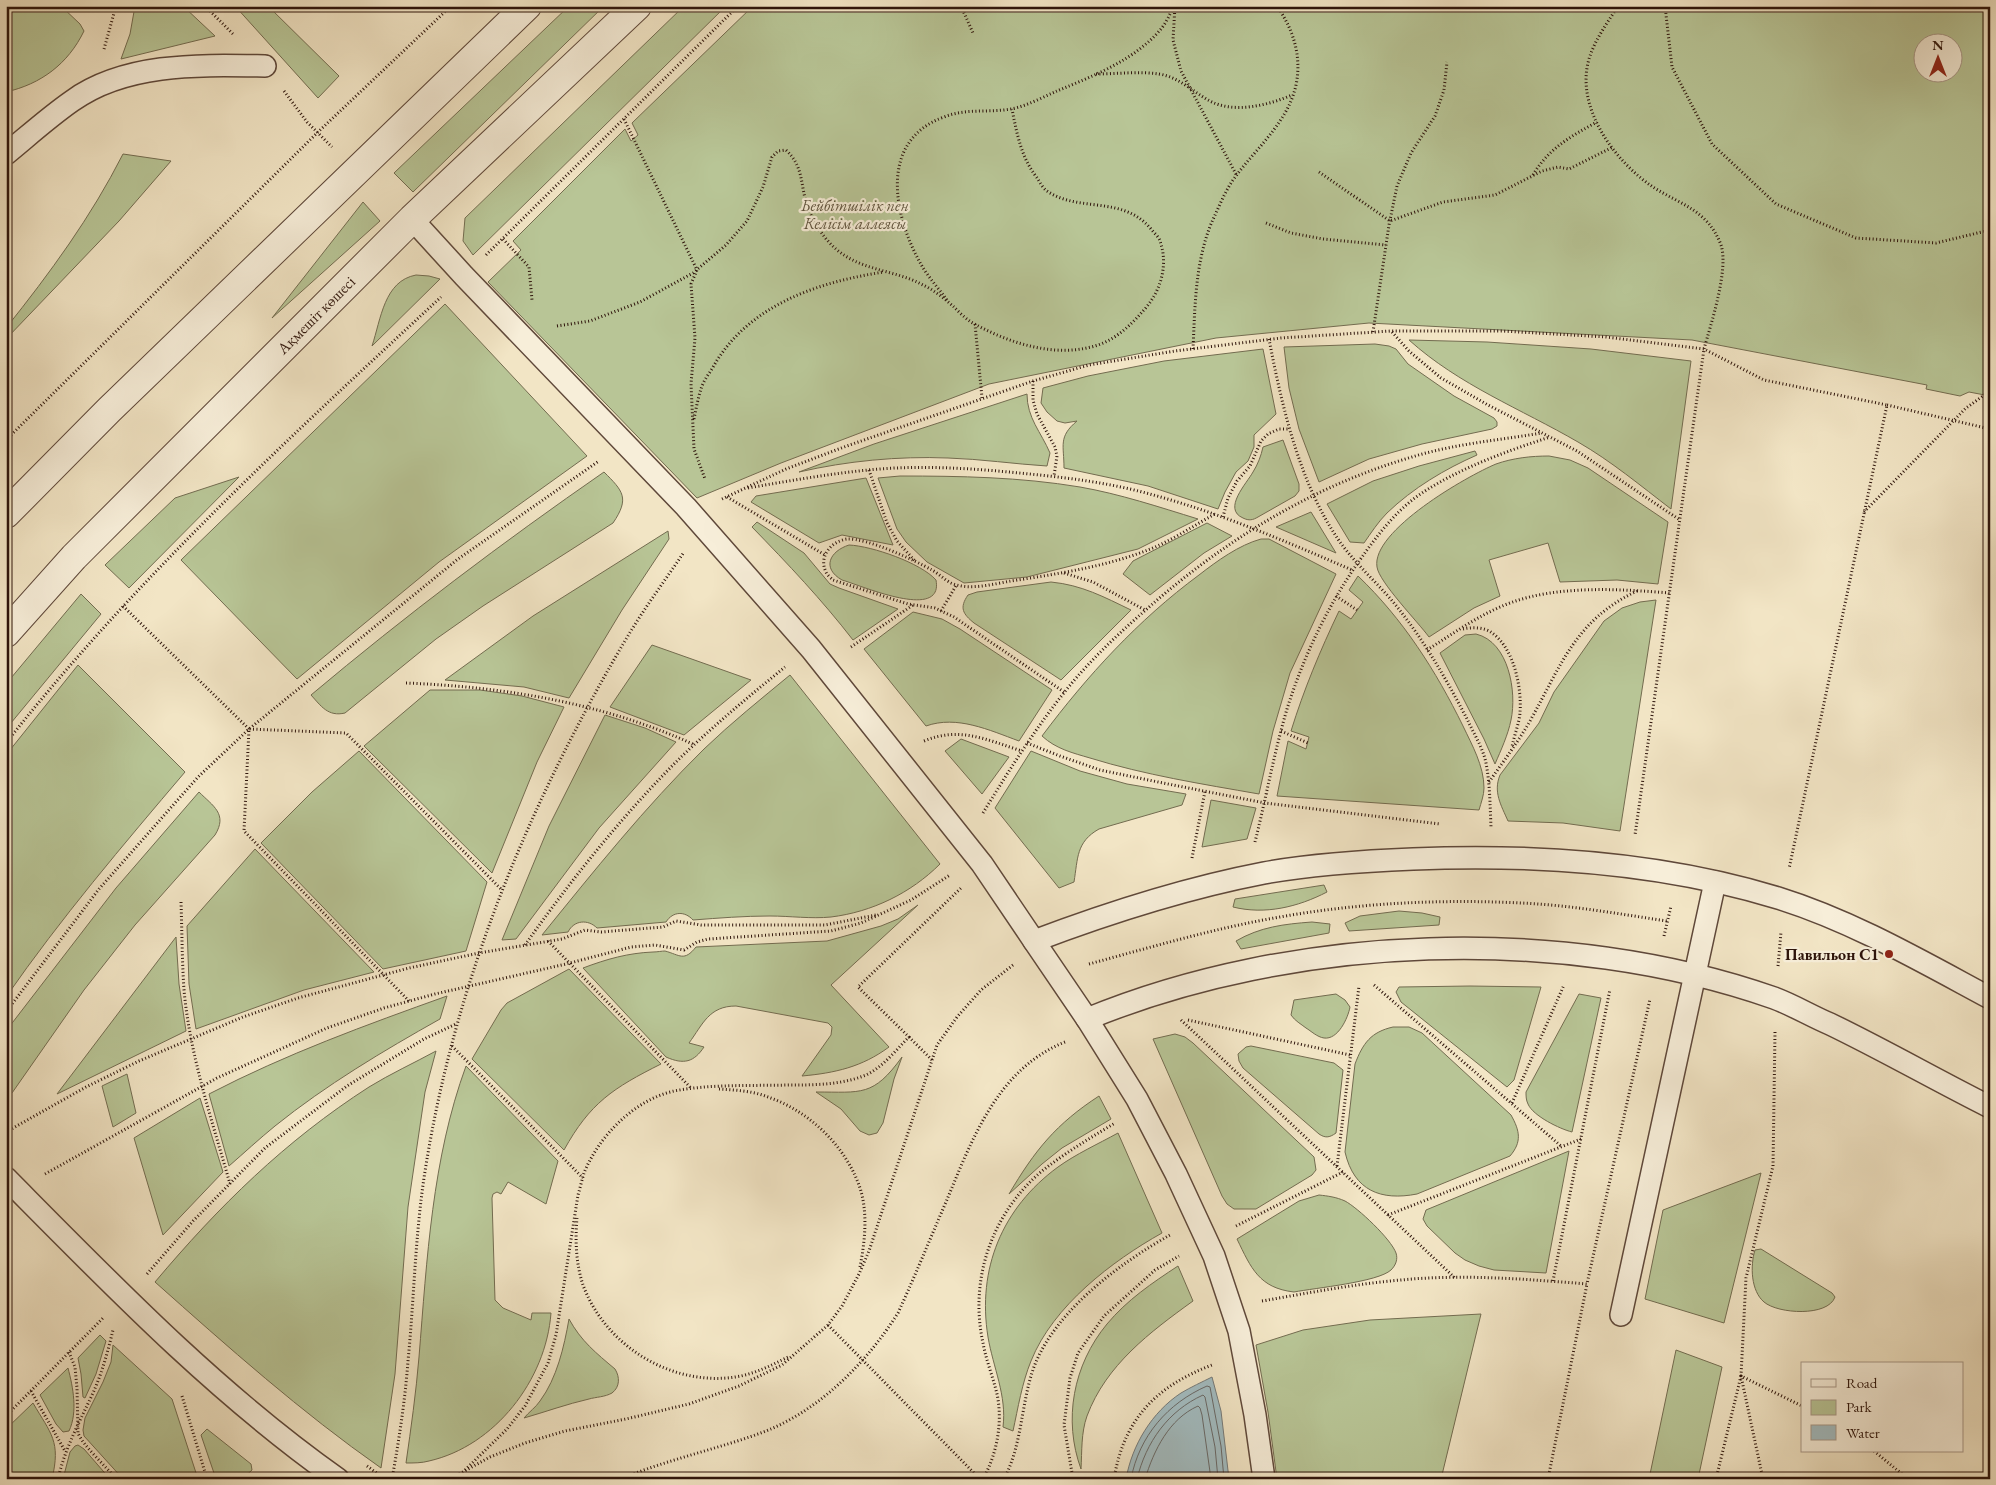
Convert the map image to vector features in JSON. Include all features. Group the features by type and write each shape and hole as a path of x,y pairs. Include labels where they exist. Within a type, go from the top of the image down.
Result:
{"street":[{"path":"6,514 109,410 528,6"},
{"name":"Ақмешіт көшесі","path":"6,633 74,556 412,220 637,6"}],"lane":[{"path":"6,154 73,100 104,84 150,70 205,65 265,66"},
{"path":"412,220 686,507 811,649 982,864 1087,1019 1137,1099 1176,1174 1214,1256 1239,1331 1255,1415 1264,1479"},
{"path":"1034,941 1090,920 1205,887 1264,873 1327,864 1461,857 1532,858 1648,869 1715,882 1783,900 1831,918 1891,946 1990,998"},
{"path":"1621,1315 1715,882"},
{"path":"1087,1019 1127,1004 1229,975 1332,956 1384,951 1439,949 1548,952 1634,962 1694,974 1776,999 1891,1054 1990,1106"},
{"path":"6,1178 128,1302 221,1386 305,1456 338,1479"}],"path":[{"path":"6,440 317,133 451,6"},
{"path":"6,743 43,696 123,606 333,398 464,276 738,6"},
{"path":"961,6 973,33"},
{"path":"949,302 923,267 900,215 896,189 899,166 907,143 923,128 943,117 966,111 1012,109 1096,74 1137,52 1161,29 1175,6"},
{"path":"1175,6 1173,40 1180,70 1237,176"},
{"path":"1193,349 1195,297 1201,256 1211,225 1230,184 1285,114 1296,86 1298,64 1296,43 1288,23 1276,6"},
{"path":"1618,6 1602,30 1590,56 1585,78 1590,108 1612,147 1629,169 1654,188 1695,210 1710,226 1721,247 1722,279 1704,349 1634,843"},
{"path":"1665,6 1672,66 1712,144 1776,204 1856,238 1936,243 1990,230"},
{"path":"1373,332 1397,186 1411,153 1435,116 1444,90 1447,62"},
{"path":"1096,74 1159,74 1177,80 1211,102 1225,107 1246,107 1274,103 1293,95"},
{"path":"554,326 590,321 640,302 697,270 726,245 747,222 763,187 772,157 778,151 786,150 795,158 807,205 821,232 837,250 864,266 923,284 949,302 970,322 1001,336 1032,347 1066,350 1099,345 1129,327 1148,306 1162,282 1164,259 1160,240 1145,222 1120,208 1069,200 1046,190 1030,169 1020,149 1012,109"},
{"path":"624,119 697,270 691,284 695,338 690,384 694,449 707,485"},
{"path":"1532,176 1540,162 1552,150 1567,138 1597,122"},
{"path":"1390,221 1443,202 1495,195 1542,171 1558,167 1569,168 1612,147"},
{"path":"1319,172 1390,221"},
{"path":"1266,223 1291,233 1323,239 1386,245"},
{"path":"693,424 701,388 718,358 739,332 773,306 806,290 850,277 887,272"},
{"path":"975,324 982,398"},
{"path":"1391,331 1409,351 1441,378 1577,451 1680,520"},
{"path":"717,501 786,469 844,447 982,398 1089,365 1269,339 1373,332 1502,331 1606,337 1704,349 1764,380 1887,405 1990,429"},
{"path":"1269,339 1290,429 1314,495 1340,542 1398,607 1427,650 1453,691 1475,735 1486,760 1491,830"},
{"path":"1033,381 1033,400 1037,414 1055,447 1057,456 1054,476"},
{"path":"1864,513 1966,408 1990,391"},
{"path":"1716,1479 1741,1376 1746,1278 1773,1166 1776,999 1783,900 1887,405"},
{"path":"1224,517 1228,498 1237,481 1250,466 1261,441 1268,434 1278,429 1290,429"},
{"path":"982,814 1022,750 1064,692 1114,637 1171,588 1228,545 1297,503 1362,473 1414,456 1461,446 1542,433"},
{"path":"1253,850 1281,731 1303,664 1336,596 1357,563 1396,515 1424,492 1478,464 1550,437"},
{"path":"6,1012 99,889 198,777 249,729 458,559 605,457"},
{"path":"743,489 869,470 923,467 973,468 1086,480 1146,493 1224,517 1255,528 1352,570"},
{"path":"869,470 887,523 897,541 917,563"},
{"path":"726,497 825,554"},
{"path":"1064,692 954,617 935,608 913,605 847,586 833,580 826,572 824,564 825,554 829,547 848,539 862,541 899,554 933,570 952,584 980,586 1063,573 1106,563 1149,549 1215,514"},
{"path":"392,1479 408,1368 416,1245 424,1178 436,1109 451,1045 468,986 502,890 547,786 588,707 630,633 689,545"},
{"path":"1063,573 1092,582 1145,610"},
{"path":"941,612 957,584"},
{"path":"1427,650 1478,618 1511,602 1550,593 1600,590 1638,590 1670,593"},
{"path":"1489,782 1530,722 1552,678 1574,641 1597,616 1617,600 1638,590"},
{"path":"1336,596 1357,610"},
{"path":"848,649 913,605"},
{"path":"123,606 249,729 346,733 502,890"},
{"path":"1460,629 1479,628 1492,632 1504,646 1515,667 1520,690 1520,715 1511,750"},
{"path":"525,945 559,897 631,811 678,760 728,714 790,662"},
{"path":"406,683 459,685 537,695 588,707 634,721 695,745"},
{"path":"249,729 244,831 409,1002"},
{"path":"1281,731 1308,743"},
{"path":"924,741 938,735 953,733 969,734 1022,750"},
{"path":"1027,743 1100,770 1265,803 1441,824"},
{"path":"1190,863 1205,791"},
{"path":"40,1176 203,1086 269,1053 327,1028 409,1002 468,986 570,963 631,946 655,944 684,950 697,942 708,939 832,931 887,913 934,887 955,872"},
{"path":"932,1060 858,987 964,884"},
{"path":"181,902 184,991 191,1038 230,1184"},
{"path":"6,1132 86,1087 191,1038 298,998 383,975 479,953 562,939 586,930 601,932 663,927 676,921 701,925 825,925 887,913"},
{"path":"548,941 692,1089"},
{"path":"450,1479 490,1457 565,1430 626,1419 689,1404 739,1386 782,1365 828,1325 842,1306 859,1274 886,1203 937,1045 957,1017 981,990 1014,964"},
{"path":"1512,1104 1567,978"},
{"path":"1337,1167 1359,979"},
{"path":"1553,1281 1611,983"},
{"path":"1373,985 1561,1146"},
{"path":"1178,1017 1185,1015"},
{"path":"1178,1017 1350,1055"},
{"path":"1178,1017 1456,1278"},
{"path":"144,1278 193,1221 265,1148 347,1086 424,1039 457,1024"},
{"path":"464,1470 513,1421 529,1399 548,1363 556,1335 578,1195 583,1178 598,1148 628,1114 656,1098 673,1092 698,1088 832,1084 852,1080 869,1074 885,1062 909,1037"},
{"path":"621,1479 767,1430 799,1414 830,1392 863,1360 883,1337 898,1313 970,1144 988,1111 1007,1084 1031,1059 1052,1046 1072,1039"},
{"path":"451,1045 583,1178"},
{"path":"698,1088 737,1090 768,1097 792,1109 819,1127 836,1142 850,1165 860,1189 865,1218 865,1242 859,1274"},
{"path":"828,1325 981,1479 989,1468 996,1445 999,1417 997,1396 982,1342 979,1313 979,1289 984,1263 996,1227 1012,1204 1041,1172 1071,1150 1121,1120"},
{"path":"1388,1215 1581,1139"},
{"path":"1228,1230 1343,1172"},
{"path":"578,1195 577,1258 583,1286 605,1323 637,1355 663,1368 688,1375 716,1378 740,1376 764,1370 796,1352"},
{"path":"1004,1479 1018,1443 1031,1376 1040,1353 1051,1335 1069,1313 1093,1290 1132,1258 1172,1235"},
{"path":"1074,1479 1064,1425 1070,1378 1078,1353 1087,1338 1110,1310 1156,1270 1180,1255"},
{"path":"1548,1479 1587,1284"},
{"path":"6,1416 104,1317"},
{"path":"58,1479 66,1452 94,1391 108,1352 114,1327"},
{"path":"69,1352 75,1367 78,1432 81,1441 89,1447 116,1479"},
{"path":"1114,1479 1117,1460 1127,1436 1144,1409 1162,1390 1185,1376 1219,1362"},
{"path":"1741,1376 1801,1406"},
{"path":"1741,1376 1763,1479"},
{"path":"31,1391 66,1452"},
{"path":"181,1395 207,1479"},
{"path":"1875,1452 1908,1479"},
{"path":"266,1479 281,1472"}],"green space":[{"path":"6,6 61,6 80,24 84,31 62,63 52,71 31,84 6,92"},
{"path":"135,6 183,6 215,36 121,59 130,34"},
{"path":"235,6 268,6 339,76 318,98"},
{"path":"569,6 604,6 413,192 394,173"},
{"path":"684,6 726,6 473,255 463,241 465,218"},
{"name":"Бейбітшілік пен Келісім аллеясы","path":"753,6 1990,6 1990,396 1969,392 1960,396 1926,389 1927,385 1692,340 1369,323 1216,338 989,384 781,463 697,498 488,282 521,250 513,241 625,129 631,141 638,135 632,123"},
{"path":"123,154 171,161 119,221 6,339 6,328 84,222"},
{"path":"363,202 380,221 272,318"},
{"path":"416,275 440,279 372,346 381,313 390,293 405,279"},
{"path":"445,304 587,456 439,562 297,679 181,560"},
{"path":"1409,340 1487,342 1591,349 1691,361 1671,509 1590,449 1469,383 1428,356"},
{"path":"1375,344 1396,349 1408,364 1454,396 1494,418 1497,426 1492,429 1422,444 1369,459 1319,482 1299,429 1289,388 1284,347"},
{"path":"1263,349 1276,414 1254,435 1254,447 1248,461 1236,472 1218,509 1148,486 1064,468 1063,442 1067,432 1077,421 1065,423 1057,421 1047,412 1041,403 1043,388 1088,376 1164,361"},
{"path":"1027,394 1032,418 1050,453 1047,466 960,459 910,458 854,462 799,472 874,444"},
{"path":"1283,440 1299,484 1299,491 1295,496 1256,518 1249,520 1243,518 1237,514 1235,502 1256,466 1263,447"},
{"path":"1475,451 1477,455 1453,466 1430,480 1397,504 1381,520 1364,543 1350,542 1327,504 1373,481"},
{"path":"1549,456 1570,460 1588,468 1668,522 1658,584 1617,580 1560,582 1548,543 1489,560 1500,596 1474,608 1429,637 1391,592 1379,574 1377,567 1379,553 1389,537 1423,506 1482,470 1509,460"},
{"path":"604,472 616,484 622,495 623,501 613,523 483,606 436,639 345,713 339,714 325,710 311,695 455,580"},
{"path":"900,476 990,478 1080,487 1110,493 1198,519 1138,549 1027,577 964,583 927,562 906,542 897,529 878,478"},
{"path":"239,477 129,588 105,565 175,498"},
{"path":"866,478 893,545 842,535 819,543 751,502 756,496"},
{"path":"1311,512 1336,553 1276,527"},
{"path":"757,522 804,553 830,584 898,609 853,640 804,582 752,527"},
{"path":"1207,523 1232,536 1204,553 1150,595 1123,574 1133,561"},
{"path":"668,531 669,539 622,610 569,698 524,687 445,680 533,616"},
{"path":"1261,539 1269,539 1336,574 1290,673 1273,731 1259,794 1174,779 1111,764 1065,750 1042,736 1095,671 1155,611 1221,559 1236,549"},
{"path":"849,545 870,548 896,556 919,568 936,580 935,592 927,598 915,600 899,598 842,580 832,570 830,560 837,551"},
{"path":"1358,576 1404,628 1442,685 1453,706 1474,748 1482,772 1484,791 1479,810 1277,796 1288,741 1306,749 1309,737 1291,731 1325,641 1339,611 1351,619 1363,602 1349,590"},
{"path":"1051,582 1083,589 1131,610 1061,680 974,623 967,617 963,607 968,595 977,592"},
{"path":"81,594 101,614 6,729 6,684"},
{"path":"1656,600 1620,831 1563,823 1508,821 1498,793 1497,787 1500,775 1539,723 1554,692 1604,621 1622,608 1640,602"},
{"path":"913,612 942,619 960,629 1052,690 1019,741 973,725 961,723 949,722 926,726 864,649"},
{"path":"1476,634 1487,639 1503,657 1508,670 1513,696 1511,720 1495,764 1440,653 1465,635"},
{"path":"652,645 751,680 684,735 610,707"},
{"path":"78,665 185,772 70,910 6,997 6,755"},
{"path":"790,675 940,864 916,884 890,900 861,911 831,917 760,916 693,920 686,915 676,914 666,922 597,928 590,923 581,922 574,925 568,932 542,935 620,840 682,771 746,711"},
{"path":"430,690 480,690 522,696 564,707 537,762 492,873 364,746"},
{"path":"605,715 645,728 676,742 599,828 516,939 502,940 549,826"},
{"path":"961,739 1009,757 982,794 945,751"},
{"path":"359,751 487,882 466,951 383,969 261,843 312,792"},
{"path":"1031,751 1080,771 1127,784 1186,794 1182,805 1099,829 1091,834 1079,851 1074,882 1059,888 995,808"},
{"path":"199,792 214,806 219,816 219,828 215,835 135,925 84,990 12,1093 6,1098 6,1031 116,888"},
{"path":"1211,800 1256,808 1247,839 1202,847"},
{"path":"255,849 374,972 304,990 196,1029 189,984 187,926"},
{"path":"1324,885 1327,892 1305,902 1281,908 1257,910 1233,907 1235,899"},
{"path":"918,905 831,985 889,1047 869,1060 848,1068 826,1073 802,1076 831,1035 832,1027 828,1023 736,1006 719,1009 703,1023 689,1043 704,1047 692,1059 678,1061 666,1057 583,968 618,957 635,954 665,951 685,956 696,947 827,941 881,926 898,919"},
{"path":"1399,911 1440,917 1439,925 1349,931 1345,923 1360,916"},
{"path":"1312,922 1330,924 1329,933 1241,949 1236,941 1254,932 1272,927"},
{"path":"176,937 179,984 186,1031 57,1094"},
{"path":"569,969 661,1064 629,1081 604,1098 583,1120 564,1150 472,1059 507,1003"},
{"path":"1399,987 1541,987 1514,1080 1507,1087 1401,1002 1396,992"},
{"path":"1336,994 1345,1000 1350,1007 1345,1022 1334,1036 1324,1038 1314,1034 1291,1015 1294,1000"},
{"path":"1579,994 1601,998 1572,1132 1554,1125 1535,1113 1526,1100 1526,1092"},
{"path":"447,996 440,1019 376,1056 314,1096 275,1126 229,1166 209,1094 297,1053"},
{"path":"1393,1027 1409,1027 1422,1033 1511,1115 1518,1131 1518,1141 1510,1156 1417,1194 1392,1196 1381,1194 1362,1184 1349,1165 1345,1152 1355,1064 1361,1050 1373,1035"},
{"path":"1175,1034 1185,1037 1193,1043 1314,1157 1316,1170 1312,1175 1256,1209 1234,1209 1227,1204 1153,1039"},
{"path":"1251,1046 1334,1063 1343,1070 1336,1133 1327,1137 1319,1134 1243,1068 1238,1054 1246,1047"},
{"path":"436,1051 425,1092 408,1207 395,1374 381,1468 294,1402 237,1355 155,1282 229,1201 281,1152 338,1108 369,1087"},
{"path":"902,1057 894,1079 883,1123 877,1133 869,1135 860,1131 841,1109 816,1092 865,1090 883,1079"},
{"path":"466,1066 558,1161 546,1204 508,1182 501,1194 497,1192 493,1194 492,1198 495,1300 503,1308 531,1320 532,1313 551,1313 547,1338 539,1362 528,1385 513,1406 495,1425 475,1441 453,1453 426,1462 406,1463 416,1384 428,1246 438,1173 445,1137"},
{"path":"127,1074 136,1113 113,1127 102,1086"},
{"path":"1099,1096 1111,1119 1062,1148 1009,1194 1028,1164 1058,1128"},
{"path":"200,1098 223,1172 163,1235 134,1138"},
{"path":"1118,1133 1162,1233 1104,1271 1069,1304 1054,1322 1041,1341 1031,1361 1020,1396 1013,1431 1003,1427 1003,1404 990,1348 986,1312 986,1288 998,1242 1008,1221 1038,1183 1065,1162"},
{"path":"1569,1151 1546,1273 1494,1270 1465,1260 1427,1226 1423,1219 1426,1210"},
{"path":"1761,1173 1724,1323 1645,1299 1663,1210"},
{"path":"1319,1195 1345,1201 1366,1217 1381,1232 1396,1253 1396,1262 1391,1270 1373,1278 1360,1281 1294,1292 1272,1286 1258,1275 1237,1239 1299,1201"},
{"path":"1761,1249 1832,1293 1835,1297 1831,1303 1823,1308 1802,1312 1780,1309 1764,1302 1756,1291 1752,1271 1755,1250"},
{"path":"1178,1266 1193,1301 1131,1351 1106,1381 1095,1398 1085,1422 1081,1469 1073,1431 1072,1412 1074,1394 1086,1357 1095,1340 1123,1307 1149,1285"},
{"path":"1481,1314 1441,1479 1277,1479 1256,1345 1303,1330 1370,1320"},
{"path":"569,1319 595,1352 615,1369 618,1375 617,1388 612,1393 606,1395 524,1418 538,1403 551,1382 562,1351"},
{"path":"100,1335 106,1341 96,1374 85,1398 83,1397 78,1358"},
{"path":"113,1345 172,1399 198,1479 123,1479 84,1436 85,1418 111,1362"},
{"path":"1676,1350 1722,1367 1698,1479 1649,1479"},
{"path":"68,1368 73,1391 74,1408 69,1431 63,1432 56,1424 40,1395"},
{"path":"33,1403 53,1438 55,1446 55,1466 52,1479 6,1479 6,1429"},
{"path":"207,1429 251,1464 252,1470 248,1474 240,1478 216,1479 201,1435"},
{"path":"78,1445 84,1449 110,1479 63,1479 70,1452"}],"water":[{"path":"1212,1377 1221,1411 1229,1479 1126,1479 1138,1442 1152,1420 1181,1393"}],"place":[{"name":"Павильон С1","path":"1889,954"}]}
